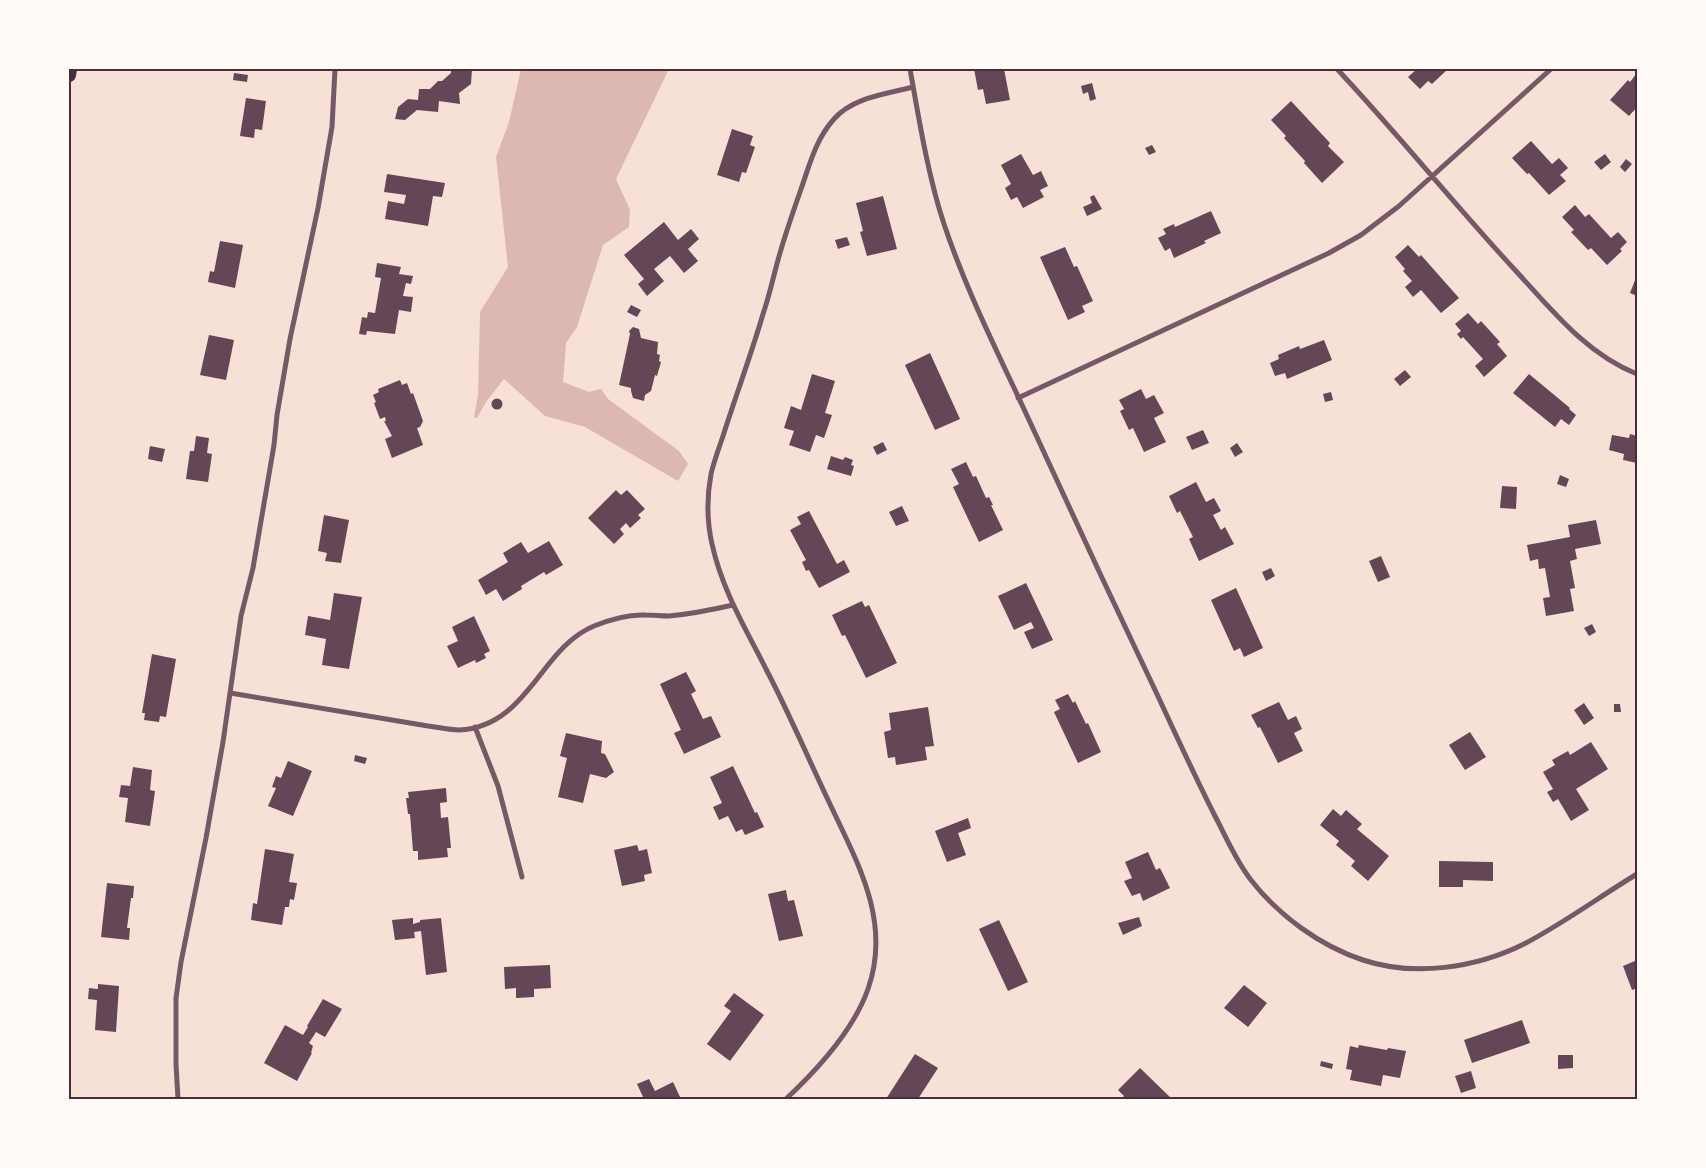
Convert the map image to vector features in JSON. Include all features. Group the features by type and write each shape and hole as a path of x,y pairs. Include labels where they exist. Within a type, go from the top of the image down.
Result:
{"highway":[{"path":"69,75 70,69"}],"street":[{"path":"178,1099 176,998 181,962 207,828 242,616 274,445 276,415 331,136 335,69"},
{"path":"910,69 921,132 943,222 963,275 1003,369 1197,780 1248,877 1265,896 1287,917 1322,941 1339,950 1362,960 1407,969 1458,965 1494,956 1521,945 1562,922 1637,874"},
{"path":"1337,69 1379,114 1468,219 1580,338 1611,362 1637,374"},
{"path":"1018,398 1329,253 1374,226 1432,177 1551,69"},
{"path":"786,1099 805,1081 843,1035 861,1007 869,988 875,958 876,932 870,895 857,860 722,581 711,541 708,516 711,476 764,313 780,253 812,156 821,135 836,117 850,106 876,96 913,87"},
{"path":"230,693 458,730 488,723 514,706 529,691 564,647 592,627 617,618 634,615 666,616 694,614 733,605"},
{"path":"475,727 498,786 522,877"}],"shaded area":[{"path":"521,69 669,69 616,179 630,210 629,227 603,245 577,327 566,343 563,382 589,392 601,389 608,399 679,451 688,464 678,481 585,427 545,416 504,379 486,402 477,418 474,417 478,395 480,312 508,267 496,157 509,122"}],"building":[{"path":"451,69 472,69 471,84 459,93 460,104 439,101 438,112 417,110 405,120 395,119 398,107 408,99 418,100 419,89 430,89 438,81 442,81 451,73"},
{"path":"974,69 1004,69 1010,100 986,104 983,89 978,90"},
{"path":"1417,69 1448,69 1432,84 1428,81 1420,89 1408,77"},
{"path":"234,73 248,75 247,82 233,80"},
{"path":"1637,73 1637,107 1629,116 1610,100"},
{"path":"1092,83 1096,99 1090,101 1088,92 1083,94 1081,86"},
{"path":"246,98 266,101 262,130 255,129 254,138 240,136"},
{"path":"1291,101 1330,143 1328,146 1344,162 1322,183 1284,138 1286,136 1271,120"},
{"path":"732,129 753,136 750,145 755,147 746,173 742,172 739,182 717,175"},
{"path":"1531,141 1552,164 1559,158 1568,168 1560,175 1566,181 1549,195 1512,158"},
{"path":"1152,145 1156,152 1149,155 1145,148"},
{"path":"1021,154 1033,175 1041,171 1048,186 1040,190 1044,197 1023,208 1017,197 1011,200 1005,188 1011,184 1001,165"},
{"path":"1605,154 1611,162 1601,170 1594,162"},
{"path":"1626,159 1632,164 1625,172 1620,167"},
{"path":"387,174 445,183 442,197 433,196 428,226 385,219 388,201 404,204 406,195 384,192"},
{"path":"1094,195 1102,209 1087,216 1083,207 1092,203 1090,197"},
{"path":"883,196 897,249 867,256 860,232 863,231 856,203"},
{"path":"1575,205 1585,217 1589,214 1611,238 1618,232 1627,242 1620,249 1622,251 1607,265 1591,248 1588,250 1571,232 1574,230 1562,217"},
{"path":"1211,211 1221,233 1204,241 1206,243 1174,258 1170,248 1165,251 1158,238 1166,234 1163,229 1174,224 1175,227"},
{"path":"664,222 678,240 691,229 699,239 688,249 698,261 684,273 670,256 654,269 664,281 647,296 638,284 644,279 624,255"},
{"path":"847,237 850,245 838,249 835,240"},
{"path":"220,241 243,245 235,288 208,282 210,271 214,272"},
{"path":"1408,245 1419,257 1421,255 1459,298 1441,313 1421,290 1413,297 1405,287 1412,281 1403,271 1405,269 1395,257"},
{"path":"1065,247 1074,267 1077,266 1093,301 1082,306 1085,312 1068,320 1040,257"},
{"path":"377,263 401,267 399,274 413,276 411,284 406,283 403,296 413,297 411,312 399,310 395,334 367,331 366,335 359,334 362,317 367,318 368,312 375,313 381,278 375,277"},
{"path":"1637,275 1637,296 1630,293"},
{"path":"631,305 641,310 637,317 627,312"},
{"path":"1468,313 1478,324 1481,321 1500,342 1497,344 1507,356 1484,377 1475,366 1483,359 1463,337 1461,339 1457,334 1461,331 1455,324"},
{"path":"633,327 639,329 641,338 658,342 657,354 660,355 659,361 661,362 657,376 655,375 651,391 645,395 644,401 633,398 631,388 619,385 630,334 629,331"},
{"path":"209,335 234,340 226,380 200,375"},
{"path":"1324,340 1332,360 1287,379 1285,373 1275,376 1270,363 1279,359 1278,355 1299,346 1300,349"},
{"path":"930,353 960,419 935,430 905,365"},
{"path":"1405,370 1411,377 1400,386 1394,379"},
{"path":"812,374 835,381 825,413 832,415 824,438 816,435 810,452 789,445 794,431 784,428 791,406 801,410"},
{"path":"1529,374 1576,415 1569,425 1561,419 1555,427 1513,393"},
{"path":"400,380 402,385 407,383 411,394 413,393 423,421 420,427 417,428 423,445 392,458 385,439 392,436 384,421 386,421 385,417 380,419 373,395 379,392 378,389"},
{"path":"1141,389 1146,399 1154,395 1164,413 1154,418 1166,442 1144,452 1133,428 1129,430 1120,411 1124,409 1119,400"},
{"path":"1331,392 1333,400 1325,402 1323,394"},
{"path":"497,398 503,404 497,410 491,404"},
{"path":"1203,430 1209,443 1192,450 1186,437"},
{"path":"1630,434 1637,436 1637,463 1623,460 1624,454 1609,450 1612,435 1629,438"},
{"path":"196,436 209,438 207,453 212,454 208,482 186,479 190,451 194,451"},
{"path":"883,442 887,450 877,455 873,447"},
{"path":"1237,443 1243,452 1235,457 1230,448"},
{"path":"150,446 165,449 162,462 148,459"},
{"path":"831,456 843,460 845,457 853,460 851,465 854,466 851,476 827,469"},
{"path":"966,462 973,477 976,476 986,498 989,497 1003,530 979,542 953,487 959,484 951,469"},
{"path":"1560,475 1569,479 1566,487 1557,484"},
{"path":"1196,482 1206,502 1214,498 1221,511 1213,515 1221,530 1225,527 1234,544 1199,561 1189,539 1193,537 1180,511 1177,513 1169,496"},
{"path":"1502,486 1517,487 1516,509 1500,508"},
{"path":"616,490 621,495 627,490 645,509 638,515 641,518 630,528 626,523 620,529 624,534 614,544 588,518"},
{"path":"902,506 909,521 896,526 889,512"},
{"path":"809,511 837,564 844,560 850,572 819,588 809,570 806,571 802,562 806,560 790,530 801,524 797,517"},
{"path":"324,515 349,520 341,563 325,561 327,553 318,551"},
{"path":"1596,520 1601,544 1575,549 1577,559 1570,561 1575,588 1570,589 1574,611 1546,616 1543,598 1550,597 1545,568 1539,569 1538,559 1530,561 1527,545 1570,537 1568,525"},
{"path":"549,541 563,565 546,575 544,572 521,586 522,589 503,601 496,589 486,595 478,580 508,562 503,553 521,542 528,553"},
{"path":"1381,556 1390,577 1378,582 1369,561"},
{"path":"1271,568 1275,576 1266,581 1262,572"},
{"path":"1026,583 1053,640 1032,649 1024,632 1034,628 1031,622 1014,630 998,596"},
{"path":"1236,588 1263,648 1244,657 1240,648 1234,651 1211,600"},
{"path":"334,593 362,597 349,669 322,665 326,639 305,635 308,616 330,620"},
{"path":"862,601 865,607 869,605 897,663 866,678 845,635 842,636 832,615"},
{"path":"474,616 490,651 484,654 486,658 476,663 475,660 458,668 447,646 458,641 452,627"},
{"path":"1592,624 1596,632 1589,636 1584,628"},
{"path":"152,654 176,659 166,717 160,716 159,722 144,720 145,713 142,713"},
{"path":"686,672 696,691 691,694 703,719 711,716 721,737 684,754 674,733 681,730 660,684"},
{"path":"1068,694 1073,703 1075,701 1086,724 1088,723 1101,752 1078,763 1054,712 1060,709 1055,700"},
{"path":"1279,702 1288,720 1296,716 1302,729 1294,733 1303,751 1278,763 1260,727 1258,728 1251,715"},
{"path":"1584,703 1594,718 1584,725 1574,710"},
{"path":"1614,704 1620,704 1621,712 1614,712"},
{"path":"928,707 934,746 925,747 927,760 896,765 895,757 888,758 884,732 891,730 889,713"},
{"path":"1470,732 1486,757 1465,770 1449,745"},
{"path":"566,733 602,741 601,753 605,754 614,772 606,778 590,774 583,803 558,797 567,758 560,756"},
{"path":"1591,742 1608,769 1576,789 1589,810 1571,821 1558,799 1553,802 1547,792 1553,789 1543,772 1555,765 1552,760 1568,751 1570,755"},
{"path":"355,755 367,758 365,764 354,761"},
{"path":"288,761 312,771 293,816 268,806 276,788 272,787 276,776 281,778"},
{"path":"733,766 755,813 757,812 764,827 745,835 742,829 736,832 728,816 719,820 713,807 722,803 710,777"},
{"path":"133,767 152,770 150,790 155,791 150,826 125,822 128,798 119,797 121,785 130,786"},
{"path":"446,788 447,802 440,803 441,818 448,817 451,848 447,848 448,857 418,860 418,851 413,851 410,814 408,814 406,798 409,798 408,792"},
{"path":"1333,809 1341,816 1346,810 1362,824 1357,829 1389,856 1368,881 1351,866 1355,861 1336,845 1339,841 1320,825"},
{"path":"968,818 971,828 958,833 966,855 947,862 935,831"},
{"path":"637,845 639,851 647,849 652,873 644,875 645,881 622,886 614,850"},
{"path":"265,849 294,854 289,882 297,883 294,900 290,899 289,907 285,907 282,925 251,920 253,903 257,904"},
{"path":"1148,852 1156,870 1160,868 1170,888 1143,901 1140,893 1132,896 1124,881 1132,878 1125,862"},
{"path":"1439,861 1493,862 1493,881 1463,880 1463,887 1439,887"},
{"path":"107,883 134,886 127,928 130,928 129,940 101,937"},
{"path":"786,890 788,901 794,900 803,936 779,941 768,894"},
{"path":"1139,917 1142,926 1123,935 1118,923"},
{"path":"413,918 413,924 420,922 420,920 441,918 447,972 426,975 421,931 414,932 415,938 395,940 392,920"},
{"path":"999,920 1028,982 1008,991 979,929"},
{"path":"1637,960 1637,988 1632,990 1623,966"},
{"path":"550,965 551,988 534,989 534,997 516,998 516,988 505,989 504,967"},
{"path":"98,984 119,986 116,1032 95,1030 97,1000 88,999 89,988 98,989"},
{"path":"1244,985 1267,1003 1248,1027 1224,1008"},
{"path":"734,993 764,1015 730,1061 707,1044 731,1011 724,1006"},
{"path":"323,999 342,1009 325,1037 316,1032 309,1043 313,1046 312,1053 297,1081 264,1063 285,1025 303,1035"},
{"path":"1522,1020 1530,1043 1472,1063 1464,1040"},
{"path":"1359,1045 1406,1051 1400,1078 1383,1075 1381,1086 1350,1080 1352,1070 1346,1069 1350,1046 1358,1048"},
{"path":"915,1054 938,1068 918,1099 886,1099"},
{"path":"1558,1055 1573,1055 1573,1068 1558,1069"},
{"path":"1321,1061 1333,1064 1332,1069 1320,1066"},
{"path":"1140,1068 1170,1099 1121,1099 1124,1096 1118,1090"},
{"path":"1471,1071 1476,1088 1461,1093 1455,1076"},
{"path":"649,1079 655,1091 673,1082 681,1099 644,1099 637,1084"}]}
